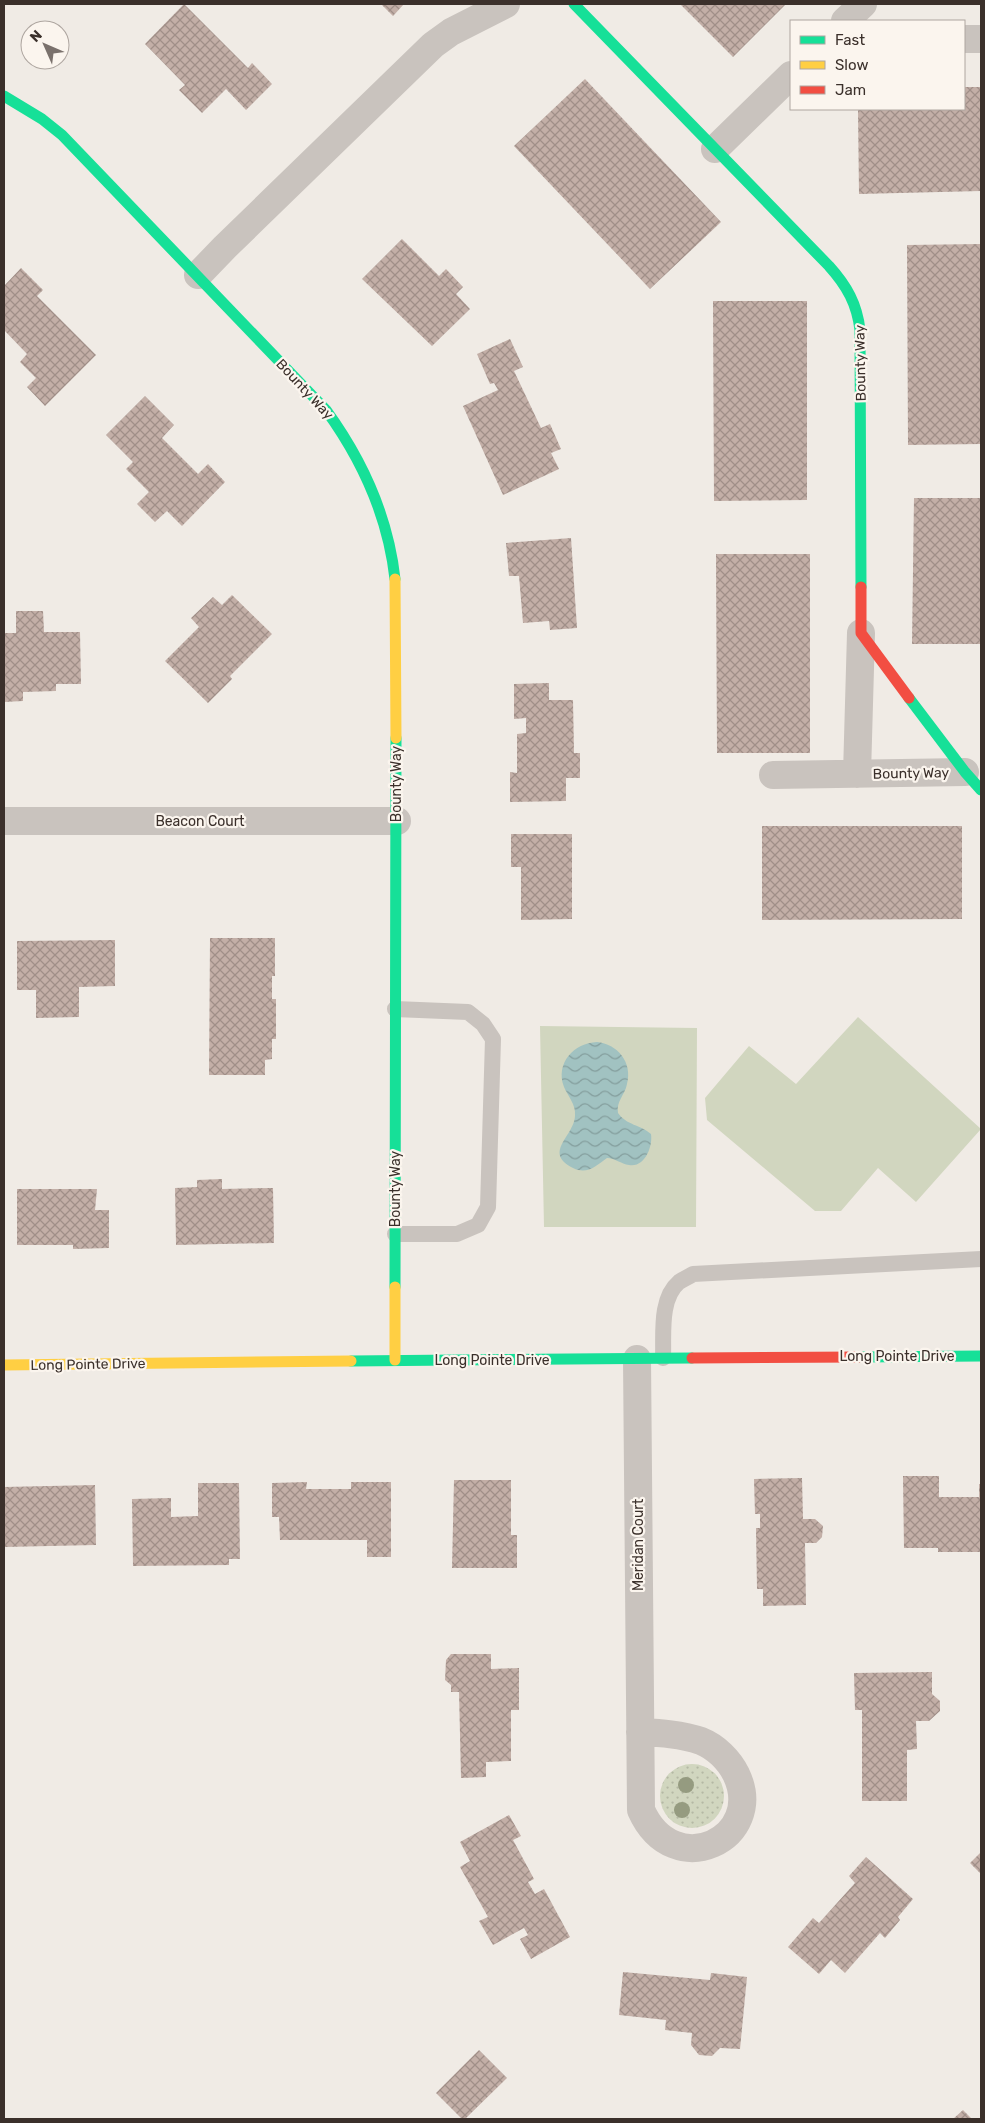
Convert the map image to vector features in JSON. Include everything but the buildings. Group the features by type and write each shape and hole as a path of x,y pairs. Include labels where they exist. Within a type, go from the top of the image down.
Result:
{"street":[{"path":"198,275 433,46 451,32 506,4"},
{"name":"Bounty Way","path":"574,4 846,284 853,297 858,312 860,330 862,531 857,774"},
{"path":"846,20 863,4"},
{"path":"965,39 981,39"},
{"path":"716,149 790,76"},
{"name":"Bounty Way","path":"4,96 42,119 62,135 326,410 346,437 368,476 386,526 395,578 397,821 395,1360"},
{"name":"Bounty Way","path":"861,633 973,781"},
{"name":"Bounty Way","path":"774,775 857,774 973,781"},
{"name":"Beacon Court","path":"4,821 397,821"},
{"name":"Long Pointe Drive","path":"4,1365 981,1356"},
{"name":"Meridan Court","path":"640,1732 675,1734 701,1741 716,1749 726,1759 733,1767 743,1794 742,1809 738,1821 730,1831 707,1846 692,1849 674,1846 664,1841 655,1833 646,1823 641,1810 640,1732 650,1358"}],"lane":[{"path":"395,1009 468,1012 483,1024 493,1039 488,1207 478,1225 458,1234 395,1234"},
{"path":"650,1358 669,1293 679,1282 693,1274 981,1259"}],"green space":[{"path":"858,1017 981,1129 916,1202 878,1168 841,1211 815,1211 707,1120 705,1098 749,1046 796,1084"},
{"path":"540,1026 697,1028 696,1227 544,1227"},
{"path":"692,1764 704,1766 715,1773 722,1784 724,1796 722,1808 715,1819 704,1826 692,1828 680,1826 669,1819 662,1808 660,1796 662,1784 669,1773 680,1766"}],"water":[{"path":"597,1042 611,1046 622,1056 628,1068 628,1076 626,1088 619,1101 618,1113 629,1123 651,1134 651,1144 644,1160 635,1165 607,1158 591,1169 583,1171 573,1168 564,1162 560,1156 562,1143 574,1123 575,1115 573,1104 564,1087 562,1070 564,1062 574,1050 589,1043"}],"traffic: fast":[{"path":"574,4 829,266 841,281 854,304 860,330 861,587"},
{"path":"4,96 42,119 62,135 326,410 351,449 372,490 380,511 392,556 395,579"},
{"path":"909,698 965,772 981,790"},
{"path":"395,1287 396,738"},
{"path":"861,1357 981,1356"},
{"path":"351,1361 692,1358"}],"traffic: slow":[{"path":"395,579 396,738"},
{"path":"395,1287 395,1360"},
{"path":"4,1365 351,1361"}],"traffic: jam":[{"path":"861,587 861,633 909,698"},
{"path":"692,1358 861,1357"}]}
